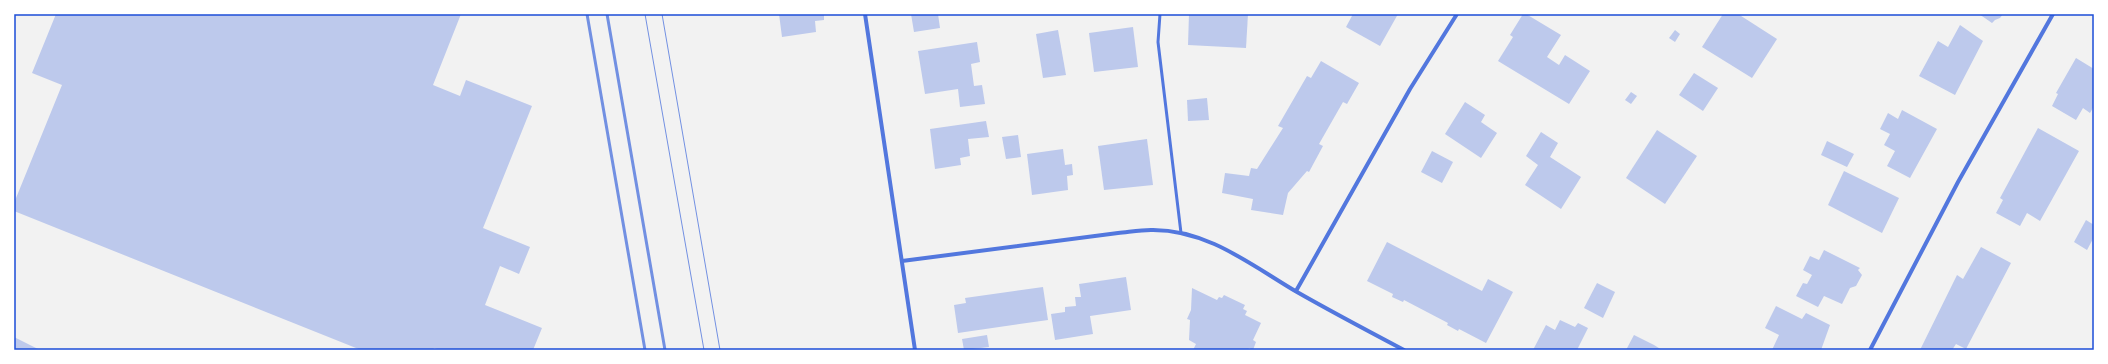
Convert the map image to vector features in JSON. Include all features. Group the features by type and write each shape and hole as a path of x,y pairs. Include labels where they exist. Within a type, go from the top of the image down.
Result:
{"street":[{"path":"865,14 915,350"},
{"path":"1296,292 1410,89 1457,14"},
{"path":"1870,350 1958,182 2053,14"},
{"path":"902,261 1124,232 1152,230 1180,233 1205,240 1244,258 1296,292 1404,350"}],"lane":[{"path":"1160,14 1158,42 1180,233"}],"building":[{"path":"56,14 461,14 433,85 460,96 466,80 532,106 483,228 530,247 519,274 500,266 485,305 542,328 533,350 440,350 434,348 433,350 361,350 14,211 14,203 62,85 32,73"},
{"path":"779,14 824,14 824,20 815,21 816,32 782,37"},
{"path":"911,14 938,14 940,28 914,32"},
{"path":"1189,14 1248,14 1246,48 1188,45"},
{"path":"1353,14 1398,14 1380,46 1346,27"},
{"path":"1523,14 1526,14 1561,35 1547,57 1559,65 1565,55 1590,71 1569,104 1498,61 1513,37 1510,35"},
{"path":"1723,14 1738,14 1777,39 1752,78 1702,47"},
{"path":"1979,14 2003,14 1992,23"},
{"path":"1960,25 1983,41 1955,95 1919,76 1938,41 1948,47"},
{"path":"1133,27 1138,67 1094,72 1089,33"},
{"path":"1058,30 1066,75 1043,78 1036,34"},
{"path":"1675,30 1680,34 1675,42 1669,38"},
{"path":"977,42 980,62 971,64 974,86 982,85 985,104 960,107 958,89 925,94 918,51"},
{"path":"2076,58 2094,69 2094,106 2090,113 2083,108 2076,120 2052,106 2058,94 2056,93"},
{"path":"1321,61 1359,83 1347,104 1343,102 1319,144 1323,146 1309,172 1307,171 1288,193 1283,215 1251,210 1253,199 1222,193 1225,173 1249,176 1251,168 1257,169 1283,128 1278,126 1307,76 1311,78"},
{"path":"1694,73 1718,88 1703,111 1679,95"},
{"path":"1631,92 1637,96 1631,104 1625,100"},
{"path":"1207,98 1209,120 1188,121 1187,100"},
{"path":"1465,102 1485,115 1481,122 1497,133 1481,158 1445,134"},
{"path":"1902,110 1937,129 1910,178 1887,166 1895,151 1884,145 1890,134 1880,129 1888,113 1898,119"},
{"path":"986,121 989,137 968,139 970,156 960,158 961,165 935,169 930,129"},
{"path":"2038,128 2079,151 2040,221 2027,213 2020,226 1996,213 2003,200 2000,198"},
{"path":"1657,130 1697,156 1665,204 1626,178"},
{"path":"1541,132 1558,143 1550,157 1581,177 1561,209 1525,185 1538,165 1526,156"},
{"path":"1018,135 1021,157 1006,159 1002,137"},
{"path":"1147,139 1153,185 1104,190 1098,146"},
{"path":"1827,141 1854,154 1847,167 1821,155"},
{"path":"1063,149 1065,165 1072,164 1073,175 1067,176 1068,190 1032,195 1027,154"},
{"path":"1432,151 1453,162 1442,183 1421,172"},
{"path":"1844,171 1899,198 1882,233 1828,205"},
{"path":"2086,220 2094,225 2094,237 2087,250 2074,242"},
{"path":"1387,242 1482,291 1488,279 1513,292 1486,343 1459,329 1458,331 1447,325 1448,323 1404,300 1403,302 1392,297 1393,294 1367,281"},
{"path":"1981,247 2011,263 1966,349 1956,344 1952,350 1920,350 1957,275 1963,279"},
{"path":"1824,250 1860,268 1858,270 1862,275 1856,286 1850,288 1842,304 1824,296 1818,307 1796,296 1803,283 1807,284 1812,275 1803,270 1810,256 1819,260"},
{"path":"1126,277 1131,310 1090,316 1093,334 1055,340 1051,314 1065,312 1065,307 1076,306 1075,297 1081,297 1079,284"},
{"path":"1597,283 1615,292 1603,318 1584,308"},
{"path":"1043,287 1048,320 958,333 954,305 966,303 965,298"},
{"path":"1192,288 1217,300 1219,297 1222,298 1224,295 1245,305 1243,309 1247,311 1245,315 1261,323 1253,340 1256,342 1253,350 1249,348 1248,350 1193,350 1196,344 1189,340 1190,320 1187,319 1191,310"},
{"path":"1776,306 1802,319 1806,313 1830,325 1821,350 1772,350 1779,335 1765,328"},
{"path":"1560,320 1575,327 1578,323 1588,328 1577,350 1533,350 1546,325 1555,330"},
{"path":"987,335 989,347 964,350 962,339"},
{"path":"1634,335 1654,345 1662,350 1626,350"},
{"path":"14,337 40,350 14,350"}],"tram line":[{"path":"645,14 704,350"},
{"path":"662,14 720,350"}],"railway":[{"path":"587,14 645,350"},
{"path":"607,14 665,350"}]}
